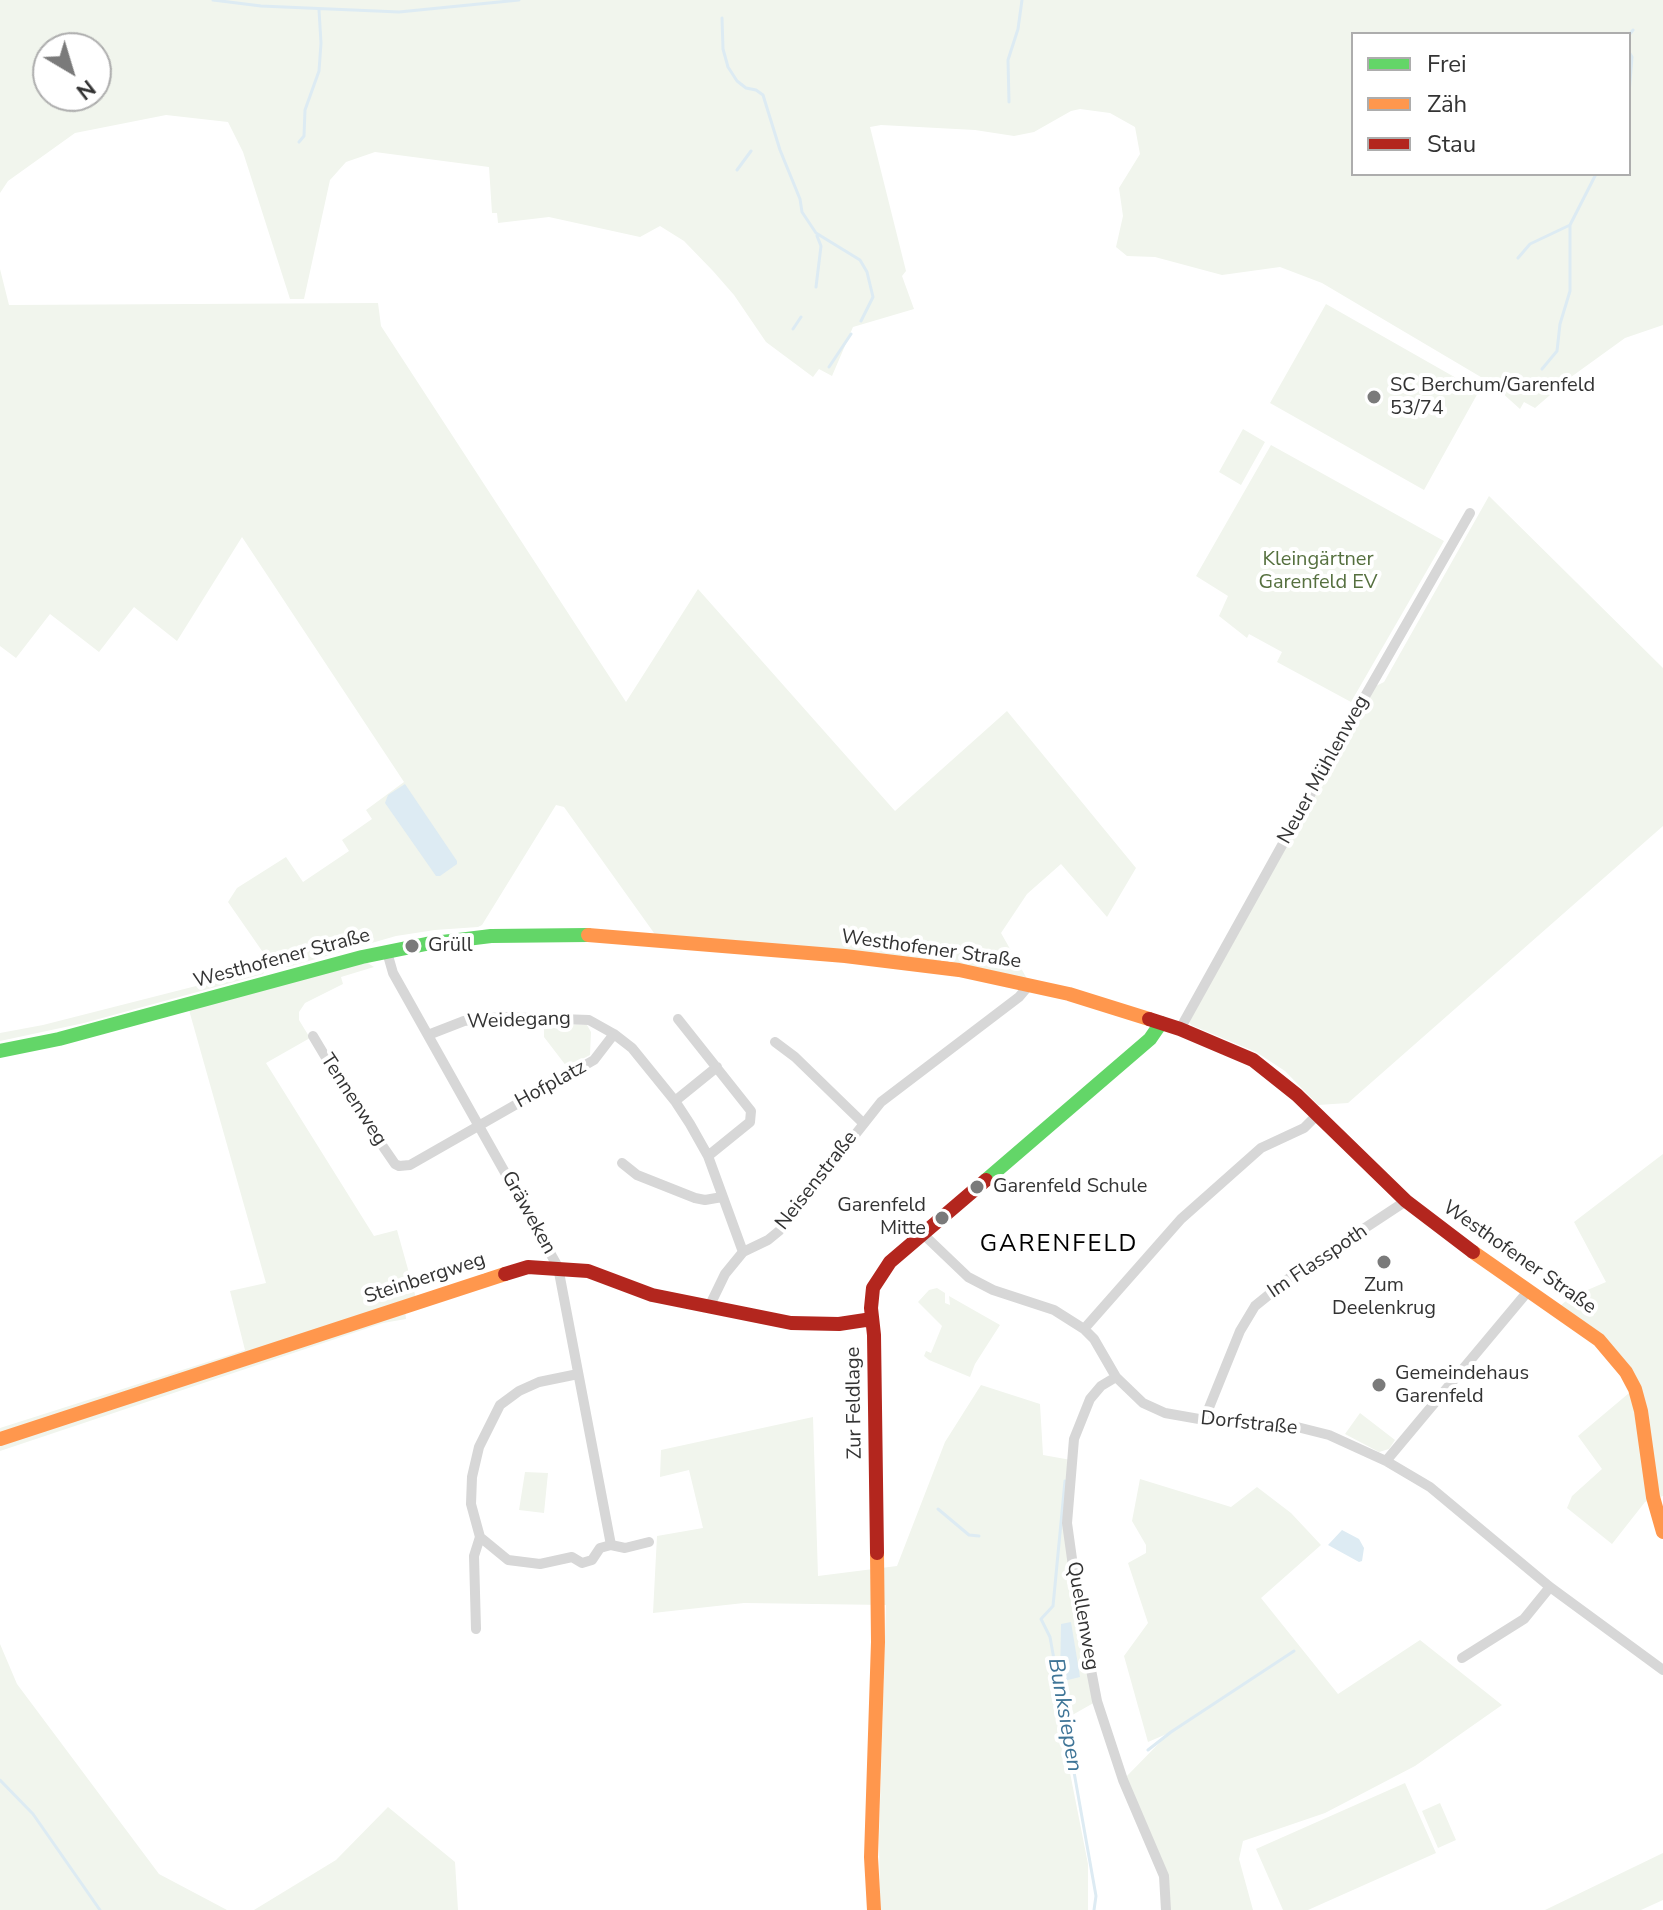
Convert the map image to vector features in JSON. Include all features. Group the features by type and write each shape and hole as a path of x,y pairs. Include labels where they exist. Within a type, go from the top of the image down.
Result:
{"street":[{"name":"Neuer Mühlenweg","path":"1180,1029 1470,513"},
{"name":"Westhofener Straße","path":"0,1051 59,1039 387,952 491,936 569,934 891,961 1030,984 1180,1029 1253,1060 1278,1077 1406,1201 1453,1238 1599,1340 1626,1372 1635,1389 1653,1497 1663,1532"},
{"name":"Gräweken","path":"387,952 393,973 558,1267 611,1545"},
{"name":"Neisenstraße","path":"709,1307 725,1274 743,1252 779,1231 881,1102 1019,997 1030,984"},
{"name":"Weidegang","path":"428,1035 464,1021 501,1017 589,1020 614,1034 632,1048 675,1101 708,1156 743,1252"},
{"path":"678,1019 751,1111 750,1122 708,1156"},
{"name":"Zur Feldlage","path":"874,1910 871,1857 878,1630 871,1298 878,1278 890,1262 1150,1039 1161,1023"},
{"name":"Hofplatz","path":"479,1125 594,1060 614,1034"},
{"name":"Tennenweg","path":"313,1036 353,1103 395,1164 410,1165 479,1125"},
{"name":"Neisenstraße","path":"775,1042 795,1057 863,1123"},
{"path":"675,1101 717,1067"},
{"path":"1084,1329 1181,1219 1261,1148 1304,1128 1317,1115"},
{"path":"622,1163 637,1175 695,1198 722,1197"},
{"name":"Im Flasspoth","path":"1204,1420 1240,1331 1255,1306 1292,1276 1406,1201"},
{"name":"Dorfstraße","path":"923,1234 968,1277 993,1290 1054,1310 1084,1329 1094,1339 1116,1377 1143,1403 1165,1413 1204,1420 1252,1427 1297,1427 1343,1439 1386,1461 1430,1487 1550,1587 1663,1670"},
{"name":"Steinbergweg","path":"0,1439 528,1267 588,1271 652,1295 791,1323 839,1324 872,1319"},
{"path":"1386,1461 1529,1290"},
{"path":"476,1629 474,1556 480,1537 471,1504 472,1477 479,1447 500,1405 519,1391 539,1382 578,1374"},
{"name":"Quellenweg","path":"1116,1377 1101,1386 1090,1399 1074,1439 1067,1523 1097,1701 1123,1780 1159,1859 1164,1876 1166,1910"},
{"path":"480,1537 508,1560 540,1564 572,1557 582,1563 592,1560 600,1548 611,1545 625,1548 649,1542"},
{"path":"1462,1658 1524,1619 1550,1587"}],"green space":[{"path":"0,0 1663,0 1663,325 1625,338 1535,408 1524,402 1520,409 1491,383 1322,283 1280,267 1222,275 1155,257 1127,256 1116,247 1123,216 1119,188 1140,154 1135,127 1110,113 1080,109 1034,132 1014,136 975,130 870,127 906,271 902,276 914,309 853,327 832,376 819,369 813,377 766,342 734,295 684,241 660,226 640,237 549,217 498,223 497,213 492,213 489,167 375,152 346,162 330,180 304,299 290,299 243,152 228,122 166,115 75,133 8,181 0,193"},
{"path":"0,269 9,305 378,303 381,326 626,702 698,589 895,811 1007,711 1136,868 1107,917 1061,864 1027,894 1001,933 1030,984 659,940 564,807 556,805 482,925 396,936 288,967 278,967 272,960 269,961 228,902 237,888 286,857 303,882 349,851 342,840 372,819 366,810 404,782 242,537 177,641 134,607 99,652 50,614 16,658 0,646"},
{"name":"SC Berchum/Garenfeld 53/74","path":"1326,304 1479,391 1424,490 1270,403"},
{"path":"1243,429 1265,442 1241,485 1219,472"},
{"name":"Kleingärtner Garenfeld EV","path":"1271,445 1444,541 1351,702 1277,662 1282,652 1249,634 1247,638 1219,616 1228,596 1196,576"},
{"path":"1489,496 1663,668 1663,826 1348,1103 1318,1105 1285,1071 1256,1052 1191,1025 1189,1021 1376,686 1384,682"},
{"path":"264,961 266,969 263,974 84,1023 0,1041 0,1033 255,971 261,968"},
{"path":"366,962 374,967 341,977 343,984 305,1003 299,1012 299,1020 310,1038 266,1063 374,1236 397,1230 416,1298 0,1435 0,1428 245,1350 230,1291 266,1283 189,1010"},
{"path":"551,1024 587,1025 591,1032 590,1055 567,1067 544,1037 544,1028"},
{"path":"1663,1154 1663,1496 1645,1502 1612,1544 1567,1508 1572,1496 1602,1469 1578,1436 1635,1388 1626,1372 1557,1309 1569,1298 1606,1282 1574,1222"},
{"path":"937,1288 945,1293 945,1303 950,1305 949,1296 1000,1325 970,1377 924,1356 926,1351 931,1353 942,1326 918,1302 929,1290"},
{"path":"405,1309 406,1319 383,1323 0,1451 0,1443"},
{"path":"981,1385 1040,1404 1043,1455 1071,1460 1067,1523 1097,1701 1060,1722 1088,1864 1088,1910 880,1910 879,1837 886,1605 744,1603 653,1613 657,1536 703,1528 689,1470 660,1477 661,1450 813,1417 818,1576 897,1566 945,1442"},
{"path":"1360,1413 1395,1440 1389,1449 1379,1452 1345,1434"},
{"path":"525,1472 548,1473 544,1513 519,1510"},
{"path":"1140,1479 1231,1507 1257,1487 1291,1513 1321,1545 1261,1598 1338,1694 1420,1640 1502,1705 1415,1766 1325,1813 1243,1841 1239,1859 1253,1910 1166,1910 1164,1876 1123,1780 1169,1733 1148,1742 1124,1656 1148,1623 1128,1563 1146,1553 1146,1545 1132,1521"},
{"path":"0,1644 17,1684 159,1874 227,1910 0,1910"},
{"path":"1405,1783 1436,1853 1308,1910 1283,1910 1256,1849"},
{"path":"1440,1803 1456,1840 1438,1848 1422,1811"},
{"path":"388,1807 455,1862 458,1910 254,1910 336,1860"},
{"path":"1663,1853 1663,1900 1641,1910 1545,1910"}],"shaded area":[{"path":"405,784 457,861 440,876 436,876 385,803 388,795"},
{"path":"1342,1530 1359,1539 1364,1548 1362,1561 1328,1545"},
{"path":"1071,1622 1080,1677 1060,1682 1061,1624"}],"waterway":[{"path":"213,0 261,6 399,12 519,0"},
{"path":"1009,102 1008,60 1018,29 1022,0"},
{"path":"299,142 304,136 305,110 319,71 319,10"},
{"path":"722,18 723,49 728,67 737,81 763,95 802,212 816,233 860,260 867,272 873,297 861,321"},
{"path":"1631,55 1631,69"},
{"path":"737,170 751,151"},
{"path":"1542,369 1557,351 1560,324 1570,291 1570,225 1595,176"},
{"path":"1518,258 1530,244 1570,225"},
{"path":"816,287 821,246 817,236"},
{"path":"793,329 801,317"},
{"path":"829,367 851,334"},
{"name":"Bunksiepen","path":"1065,1481 1053,1606 1041,1619 1050,1637 1096,1896 1094,1910"},
{"path":"938,1509 969,1535 979,1536"},
{"path":"1148,1750 1294,1651"},
{"path":"0,1780 33,1814 100,1910"}],"traffic: fast":[{"path":"0,1051 59,1039 362,957 426,944 491,936 588,935"},
{"path":"986,1180 1150,1039 1161,1023"}],"traffic: slow":[{"path":"588,935 845,956 959,970 1069,994 1149,1019"},
{"path":"1473,1252 1599,1340 1626,1372 1641,1411 1653,1497 1663,1532"},
{"path":"0,1439 505,1274"},
{"path":"874,1910 871,1857 878,1642 877,1553"}],"traffic: jam":[{"path":"1149,1019 1253,1060 1297,1095 1406,1201 1473,1252"},
{"path":"877,1553 873,1288 890,1262 986,1180"},
{"path":"505,1274 528,1267 588,1271 652,1295 791,1323 839,1324 872,1319"}],"place":[{"name":"SC Berchum/Garenfeld 53/74","path":"1374,397"},
{"name":"Grüll","path":"412,946"},
{"name":"Garenfeld Schule","path":"977,1187"},
{"name":"Garenfeld Mitte","path":"942,1218"},
{"name":"Zum Deelenkrug","path":"1384,1262"},
{"name":"Gemeindehaus Garenfeld","path":"1379,1385"}],"district":[{"name":"GARENFELD","path":"1059,1245"}]}
